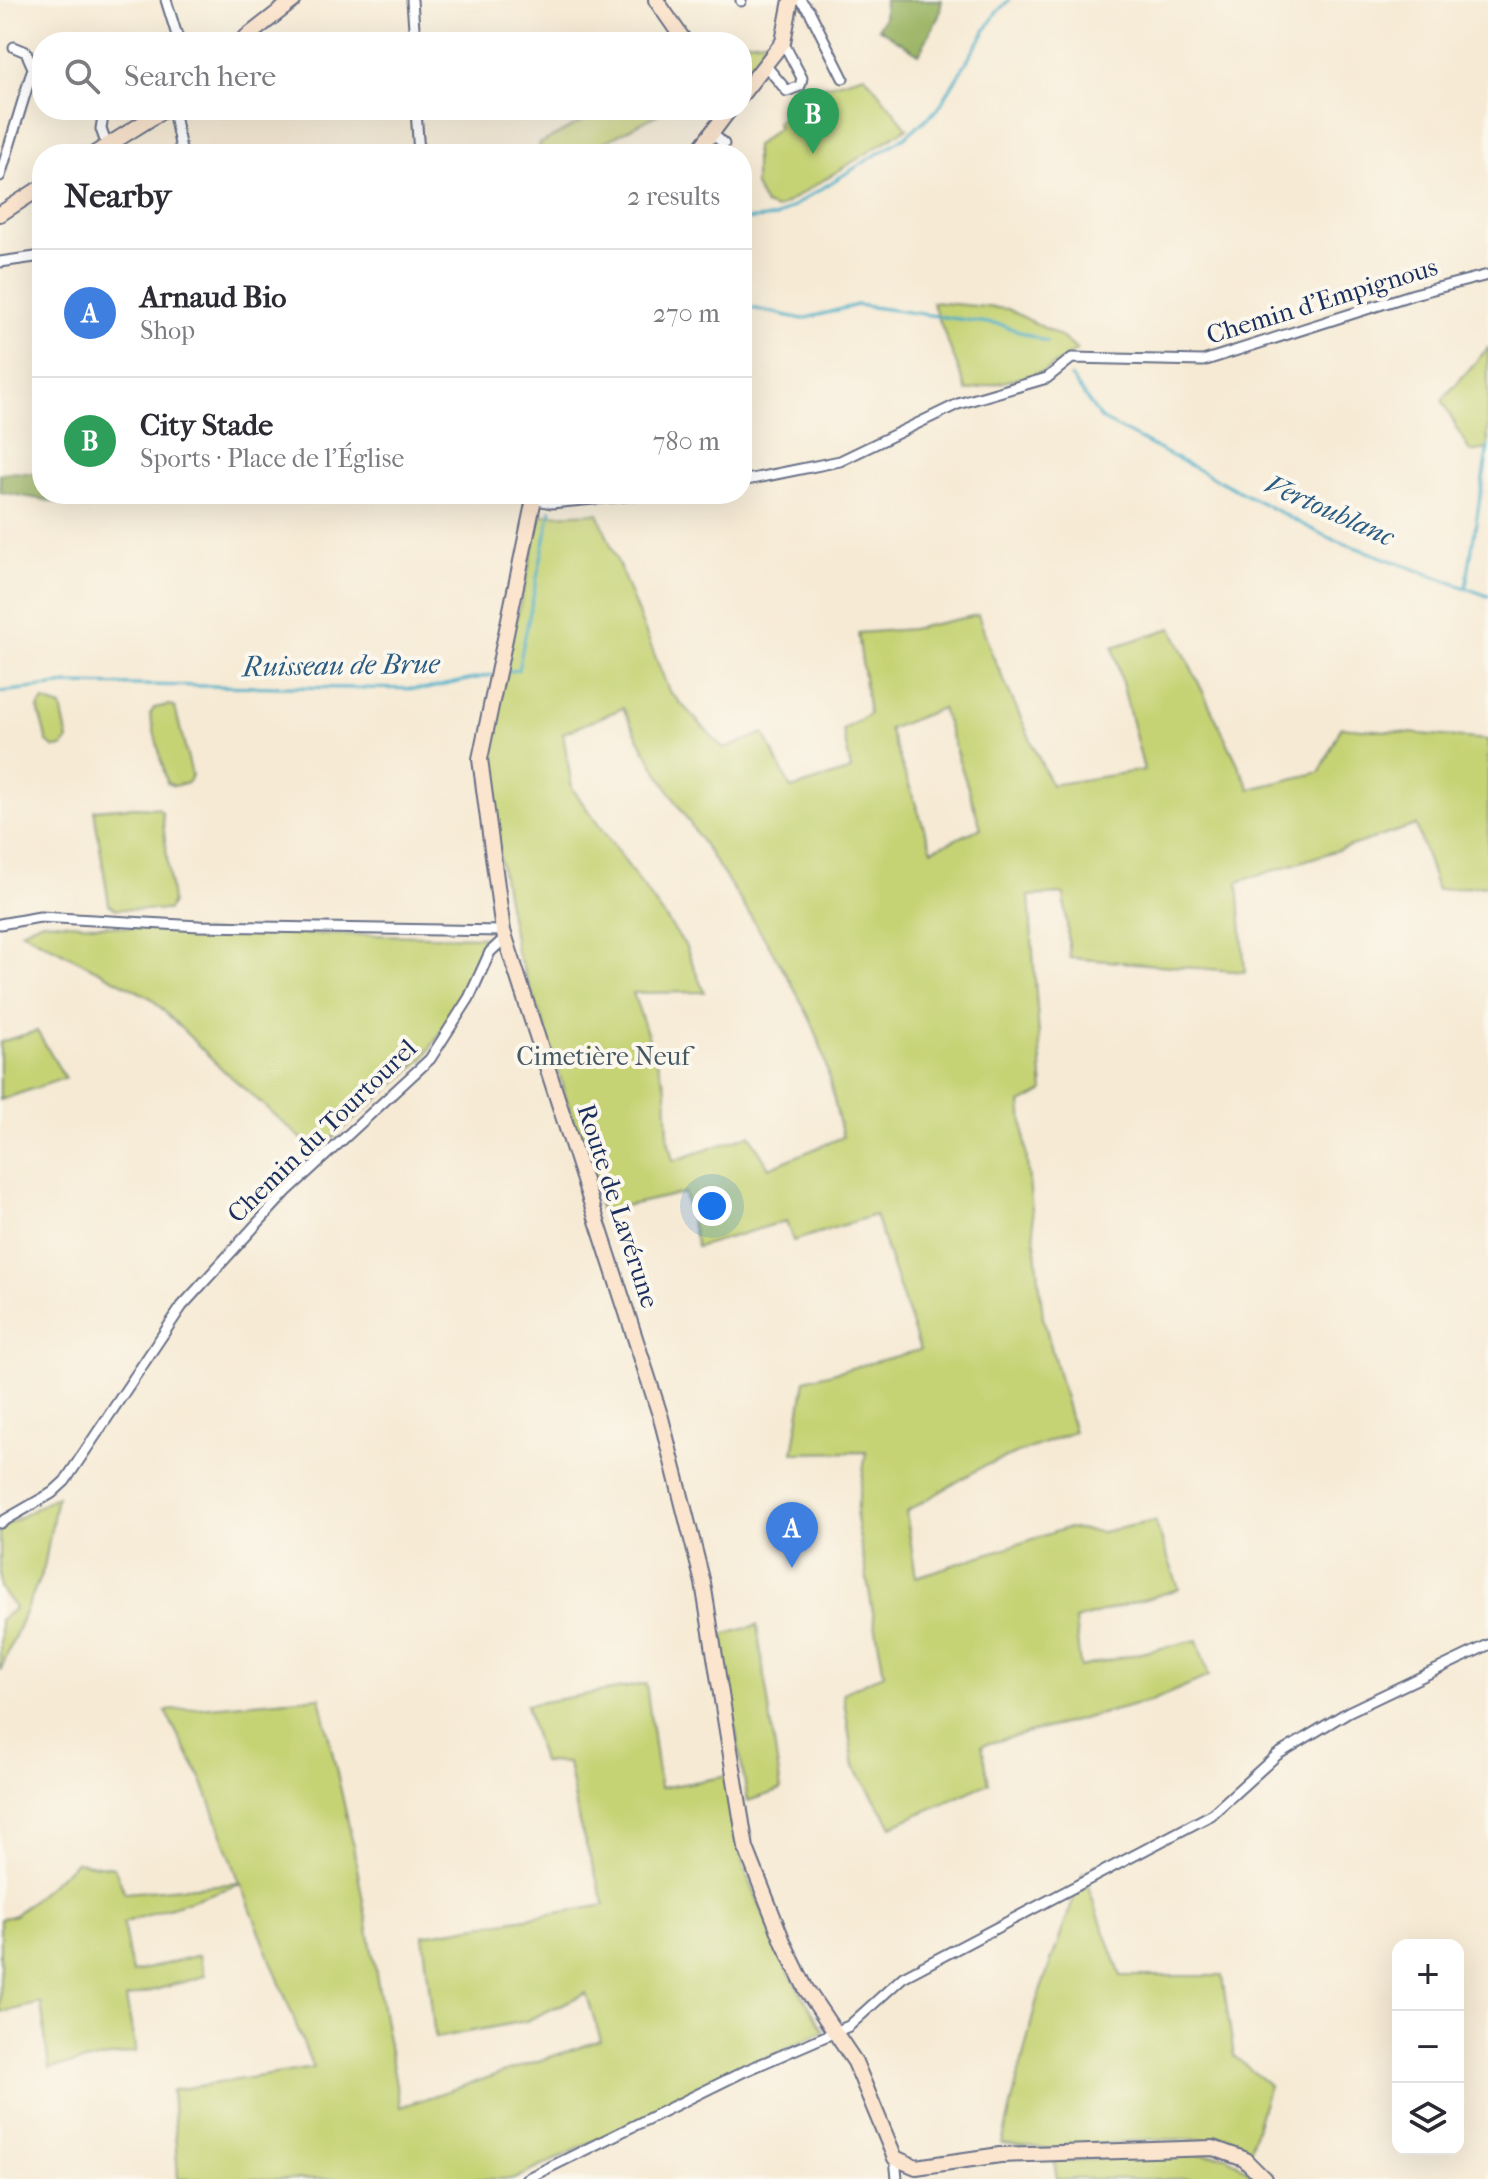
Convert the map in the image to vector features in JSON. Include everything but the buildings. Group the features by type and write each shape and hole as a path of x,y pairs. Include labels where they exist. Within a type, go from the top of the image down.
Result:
{"street":[{"path":"166,0 176,32"},
{"path":"253,32 294,0"},
{"path":"412,0 414,32"},
{"path":"656,0 678,32"},
{"path":"752,82 783,42 791,0"},
{"path":"800,0 810,12 843,78"},
{"path":"766,66 787,91 800,86 802,78 783,42"},
{"path":"14,47 26,52 32,66"},
{"path":"0,176 32,71"},
{"path":"100,144 102,120"},
{"path":"110,144 148,120"},
{"path":"175,120 180,144"},
{"path":"417,120 418,144"},
{"path":"703,144 720,120"},
{"path":"711,132 724,144"},
{"path":"3,206 32,192"},
{"path":"0,262 32,257"},
{"name":"Chemin d'Empignous","path":"752,479 840,461 958,404 1047,378 1072,358 1203,361 1414,294 1488,275"},
{"name":"Route de Lavérune","path":"534,504 481,741 480,775 504,934 661,1418 703,1583 746,1848 784,1944 833,2033 855,2062 895,2158"},
{"path":"0,924 40,917 199,926 504,934"},
{"name":"Chemin du Tourtourel","path":"0,1523 52,1493 65,1481 182,1306 286,1192 430,1059 469,998 490,952 504,934"},
{"path":"526,2179 745,2071 849,2026 903,1977 1211,1815 1277,1755 1348,1712 1425,1672 1488,1645"},
{"path":"897,2179 895,2158 916,2167 1000,2155 1213,2148 1244,2159 1264,2179"}],"green space":[{"path":"885,0 942,0 939,16 919,54 878,28 884,18"},
{"path":"767,40 769,43 752,65 752,41"},
{"path":"865,75 907,128 777,209 765,205 755,186 755,146 779,127 776,123 803,100 800,90 810,85 815,89"},
{"path":"585,120 647,120 601,144 539,144"},
{"path":"932,302 1008,309 1060,336 1077,350 1043,372 967,391"},
{"path":"1488,348 1488,449 1470,452 1442,400"},
{"path":"32,473 32,498 0,492 0,474"},
{"path":"67,504 97,504 89,508"},
{"name":"Cimetière Neuf","path":"598,513 669,691 724,749 764,733 791,789 851,770 843,730 869,714 858,633 911,629 978,615 992,654 1051,785 1144,770 1113,647 1172,628 1250,789 1320,772 1341,727 1488,740 1488,885 1437,890 1416,825 1238,882 1245,972 1070,958 1064,894 1029,896 1043,1092 1021,1103 1043,1317 1074,1432 984,1466 906,1512 916,1577 1067,1528 1102,1532 1155,1521 1179,1589 1075,1620 1080,1667 1197,1640 1209,1676 1151,1701 982,1745 989,1783 892,1826 854,1767 843,1693 884,1674 856,1518 866,1452 793,1453 805,1380 920,1350 875,1215 793,1241 786,1221 697,1247 684,1193 601,1211 543,1022 516,950 484,770 487,743 541,515","holes":["623,708 667,787 789,979 820,1046 843,1137 769,1168 750,1135 673,1161 668,1139 666,1088 633,993 704,992 685,945 572,788 563,733","942,708 981,828 932,850 889,729"]},
{"path":"44,701 61,707 68,740 62,747 55,748 47,742 38,708"},
{"path":"170,705 175,708 192,775 189,782 174,786 167,783 150,715 154,708"},
{"path":"158,808 162,812 172,902 168,910 116,909 109,904 94,810"},
{"path":"42,921 187,932 488,937 463,997 424,1058 317,1152 223,1070 151,998 21,931"},
{"path":"37,1031 65,1078 0,1100 0,1042"},
{"path":"57,1496 44,1568 0,1671 0,1620 15,1608 0,1588 0,1529"},
{"path":"757,1625 781,1790 748,1801 719,1636"},
{"path":"646,1684 660,1788 728,1776 744,1867 786,1968 824,2031 515,2179 178,2179 172,2090 313,2068 241,1884 123,1923 132,1973 199,1955 205,1976 126,1998 136,2052 49,2068 41,2003 0,2013 0,1919 15,1915 76,1862 114,1867 125,1893 240,1883 202,1780 165,1711 320,1697 352,1840 400,2107 601,2040 586,1993 526,2021 435,2038 423,1935 605,1905 579,1823 568,1763 542,1762 526,1705"},
{"path":"1083,1873 1121,1976 1222,1976 1234,2056 1269,2085 1248,2156 1224,2140 1151,2139 1053,2149 1002,2144 1036,2003"},
{"path":"1163,2153 1228,2156 1258,2179 1057,2179 1054,2162"}],"waterway":[{"name":"Ruisseau de Brue","path":"752,219 776,217 906,136 938,109 996,13 1009,0"},
{"name":"Vertoublanc","path":"752,308 803,319 857,305 1002,325 1047,342"},
{"name":"Vertoublanc","path":"1071,377 1101,419 1327,537 1488,596"},
{"name":"Vertoublanc","path":"1466,587 1488,446"},
{"name":"Ruisseau de Brue","path":"502,672 518,670 551,510"},
{"name":"Ruisseau de Brue","path":"0,692 68,684 426,689 491,675"}],"place":[{"name":"City Stade","path":"813,154"},
{"name":"Arnaud Bio","path":"792,1568"}]}
